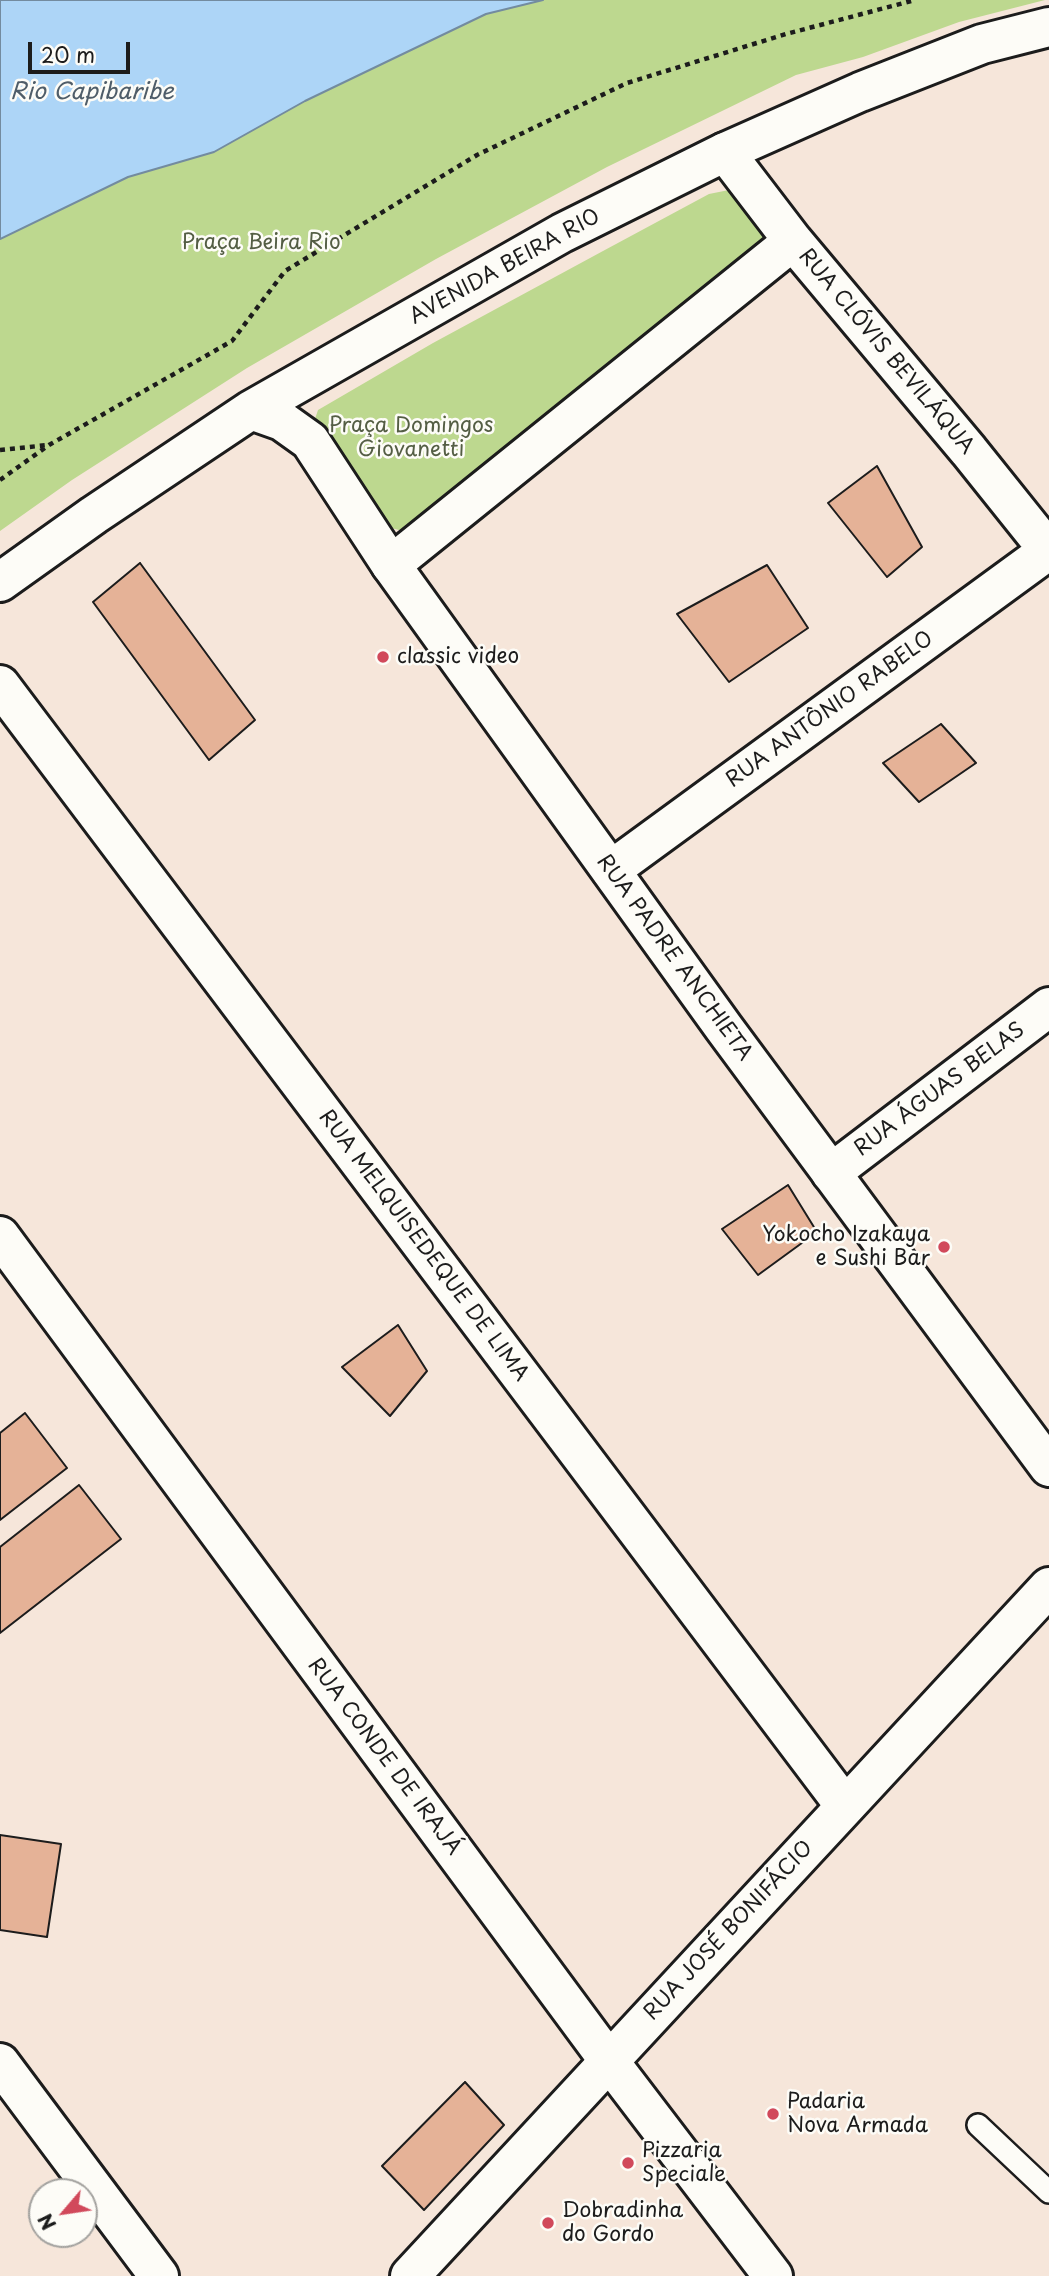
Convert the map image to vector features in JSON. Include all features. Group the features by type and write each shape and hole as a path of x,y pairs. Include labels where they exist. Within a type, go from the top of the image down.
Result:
{"main road":[{"name":"AVENIDA BEIRA RIO","path":"0,582 94,515 251,410 562,233 725,152 860,92 982,44 1049,27"},
{"name":"RUA CLÓVIS BEVILÁQUA","path":"725,152 793,241 1049,550"},
{"path":"391,565 793,241"},
{"path":"310,441 307,413 320,371"},
{"name":"RUA PADRE ANCHIETA","path":"251,410 282,421 310,441 391,565 831,1173 1049,1467"},
{"name":"RUA ANTÔNIO RABELO","path":"611,870 1049,550"},
{"name":"RUA MELQUISEDEQUE DE LIMA","path":"0,685 845,1806"},
{"name":"RUA ÁGUAS BELAS","path":"831,1173 1049,1007"},
{"name":"RUA CONDE DE IRAJÁ","path":"0,1236 609,2061 773,2276"},
{"name":"RUA JOSÉ BONIFÁCIO","path":"410,2276 1049,1587"},
{"path":"0,2063 159,2276"}],"lane":[{"path":"978,2125 1049,2192"}],"path":[{"path":"0,480 49,445 232,341 285,271 477,155 627,83 786,34 915,0"},
{"path":"0,450 49,445"}],"green space":[{"name":"Praça Beira Rio","path":"543,0 1045,0 959,22 863,57 796,75 607,167 436,259 247,368 72,480 0,531 0,239 128,177 214,152 305,101 486,14"},
{"name":"Praça Domingos Giovanetti","path":"729,190 734,192 767,238 403,531 387,527 314,422 318,410 433,343 709,194"}],"water":[{"name":"Rio Capibaribe","path":"0,0 543,0 486,14 305,101 214,152 128,177 0,239"}],"building":[{"path":"877,466 922,547 887,577 828,503"},
{"path":"140,563 255,720 209,760 93,602"},
{"path":"767,565 808,628 729,682 677,614"},
{"path":"941,724 976,763 919,802 883,763"},
{"path":"788,1185 817,1232 758,1275 722,1229"},
{"path":"398,1325 427,1371 390,1416 342,1367"},
{"path":"25,1413 67,1468 0,1520 0,1433"},
{"path":"79,1485 121,1539 0,1633 0,1547"},
{"path":"0,1835 61,1844 47,1937 0,1930"},
{"path":"465,2082 504,2125 424,2210 382,2166"}],"place":[{"name":"classic video","path":"383,657"},
{"name":"Yokocho Izakaya e Sushi Bar","path":"944,1247"},
{"name":"Padaria Nova Armada","path":"773,2114"},
{"name":"Pizzaria Speciale","path":"628,2163"},
{"name":"Dobradinha do Gordo","path":"548,2223"}]}
